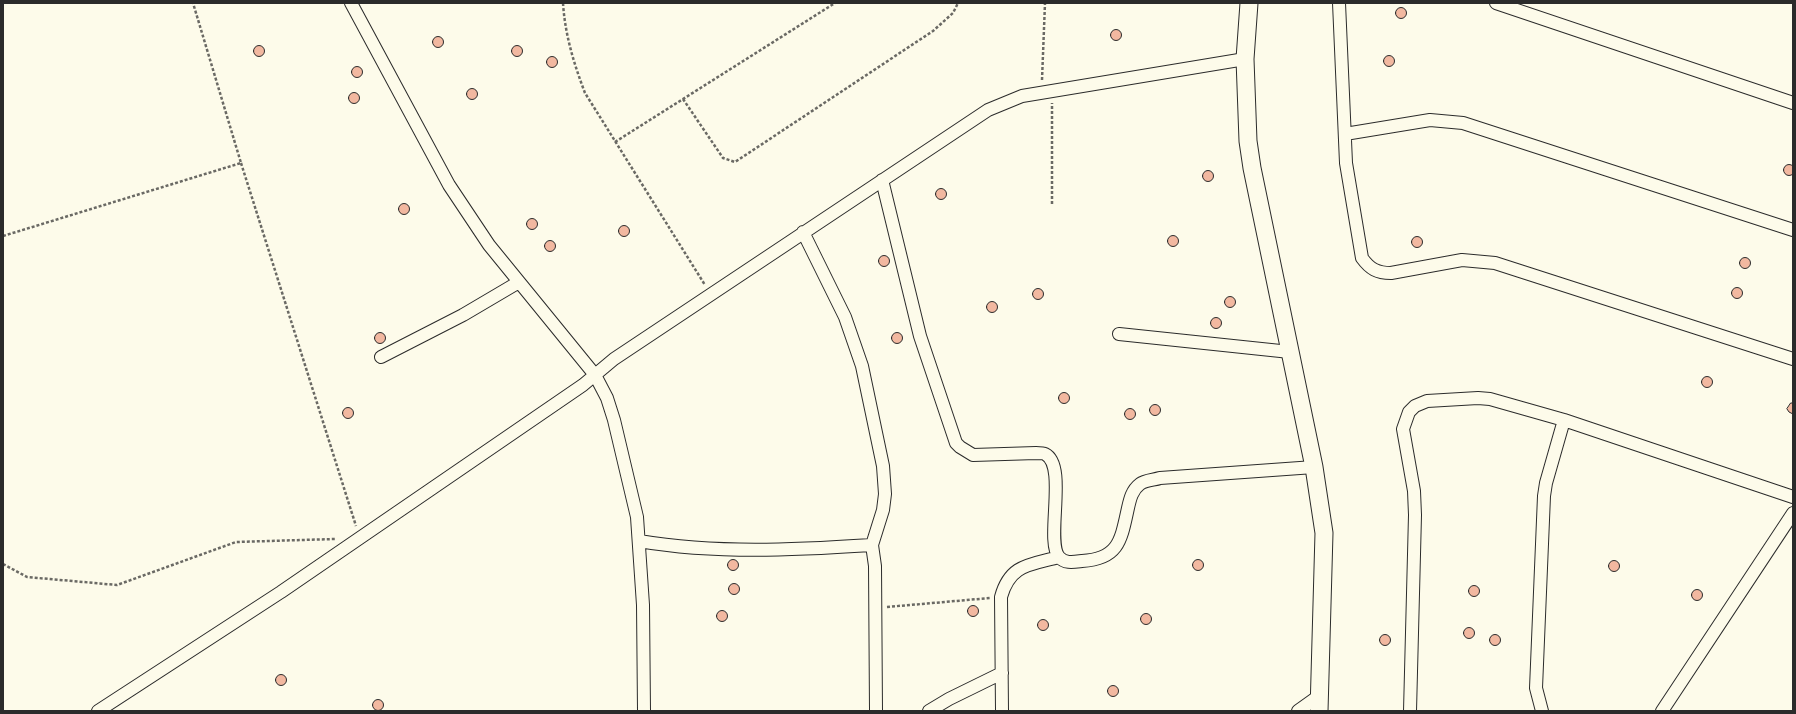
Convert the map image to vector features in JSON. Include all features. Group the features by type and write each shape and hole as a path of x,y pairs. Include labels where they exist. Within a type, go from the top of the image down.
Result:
{"street":[{"path":"351,3 449,185 489,245 596,375 607,398 614,420 637,517 643,605 644,711"},
{"path":"1249,3 1245,59 1248,141 1252,168 1314,467 1324,533 1319,704 1298,711"},
{"path":"1339,3 1346,163 1362,258 1368,267 1383,273 1391,273 1462,260 1495,263 1793,359"},
{"path":"1496,3 1793,104"},
{"path":"98,711 281,592 596,375 614,359 988,110 1022,96 1245,59"},
{"path":"1345,134 1430,120 1463,123 1793,230"},
{"path":"882,180 920,336 956,443 973,455 1036,453 1045,454 1050,458 1056,476 1055,549 1060,557 1068,562 1095,560 1107,556 1114,550 1122,533 1130,500 1135,489 1141,483 1160,478 1314,467"},
{"path":"804,232 845,317 862,366 883,466 886,494 883,510 872,545 875,566 876,711"},
{"path":"381,357 463,315 519,282"},
{"path":"1119,334 1290,352"},
{"path":"1410,711 1415,515 1414,491 1403,429 1409,412 1415,406 1427,401 1484,398 1564,420 1793,497"},
{"path":"1542,711 1536,688 1544,496 1546,482 1564,420"},
{"path":"1662,711 1793,513"},
{"path":"639,541 676,547 786,550 872,545"},
{"path":"1002,711 1000,597 1011,576 1019,568 1060,557"},
{"path":"929,711 1002,672"}],"path":[{"path":"193,3 241,163 360,538"},
{"path":"563,3 573,60 585,94 711,294"},
{"path":"615,142 830,4 835,3"},
{"path":"683,99 723,158 735,162 933,32 953,13 958,3"},
{"path":"1045,3 1052,204"},
{"path":"3,236 241,163"},
{"path":"3,564 27,577 117,585 236,542 336,539"},
{"path":"876,608 1000,597"}],"building":[{"path":"1401,7 1405,9 1407,13 1405,17 1401,19 1397,17 1395,13 1397,9"},
{"path":"1116,29 1120,31 1122,35 1120,39 1116,41 1112,39 1110,35 1112,31"},
{"path":"438,36 442,38 444,42 442,46 438,48 434,46 432,42 434,38"},
{"path":"259,45 263,47 265,51 263,55 259,57 255,55 253,51 255,47"},
{"path":"517,45 521,47 523,51 521,55 517,57 513,55 511,51 513,47"},
{"path":"1389,55 1393,57 1395,61 1393,65 1389,67 1385,65 1383,61 1385,57"},
{"path":"552,56 556,58 558,62 556,66 552,68 548,66 546,62 548,58"},
{"path":"357,66 361,68 363,72 361,76 357,78 353,76 351,72 353,68"},
{"path":"472,88 476,90 478,94 476,98 472,100 468,98 466,94 468,90"},
{"path":"354,92 358,94 360,98 358,102 354,104 350,102 348,98 350,94"},
{"path":"1787,165 1791,165 1793,166 1793,174 1787,175 1784,172 1784,168"},
{"path":"1208,170 1212,172 1214,176 1212,180 1208,182 1204,180 1202,176 1204,172"},
{"path":"941,188 945,190 947,194 945,198 941,200 937,198 935,194 937,190"},
{"path":"404,203 408,205 410,209 408,213 404,215 400,213 398,209 400,205"},
{"path":"532,218 536,220 538,224 536,228 532,230 528,228 526,224 528,220"},
{"path":"624,225 628,227 630,231 628,235 624,237 620,235 618,231 620,227"},
{"path":"1173,235 1177,237 1179,241 1177,245 1173,247 1169,245 1167,241 1169,237"},
{"path":"1417,236 1421,238 1423,242 1421,246 1417,248 1413,246 1411,242 1413,238"},
{"path":"550,240 554,242 556,246 554,250 550,252 546,250 544,246 546,242"},
{"path":"884,255 888,257 890,261 888,265 884,267 880,265 878,261 880,257"},
{"path":"1745,257 1749,259 1751,263 1749,267 1745,269 1741,267 1739,263 1741,259"},
{"path":"1737,287 1741,289 1743,293 1741,297 1737,299 1733,297 1731,293 1733,289"},
{"path":"1038,288 1042,290 1044,294 1042,298 1038,300 1034,298 1032,294 1034,290"},
{"path":"1230,296 1234,298 1236,302 1234,306 1230,308 1226,306 1224,302 1226,298"},
{"path":"992,301 996,303 998,307 996,311 992,313 988,311 986,307 988,303"},
{"path":"1216,317 1220,319 1222,323 1220,327 1216,329 1212,327 1210,323 1212,319"},
{"path":"380,332 384,334 386,338 384,342 380,344 376,342 374,338 376,334"},
{"path":"897,332 901,334 903,338 901,342 897,344 893,342 891,338 893,334"},
{"path":"1707,376 1711,378 1713,382 1711,386 1707,388 1703,386 1701,382 1703,378"},
{"path":"1064,392 1068,394 1070,398 1068,402 1064,404 1060,402 1058,398 1060,394"},
{"path":"1791,403 1793,403 1793,414 1787,409"},
{"path":"1155,404 1159,406 1161,410 1159,414 1155,416 1151,414 1149,410 1151,406"},
{"path":"348,407 352,409 354,413 352,417 348,419 344,417 342,413 344,409"},
{"path":"1130,408 1134,410 1136,414 1134,418 1130,420 1126,418 1124,414 1126,410"},
{"path":"733,559 737,561 739,565 737,569 733,571 729,569 727,565 729,561"},
{"path":"1198,559 1202,561 1204,565 1202,569 1198,571 1194,569 1192,565 1194,561"},
{"path":"1614,560 1618,562 1620,566 1618,570 1614,572 1610,570 1608,566 1610,562"},
{"path":"734,583 738,585 740,589 738,593 734,595 730,593 728,589 730,585"},
{"path":"1474,585 1478,587 1480,591 1478,595 1474,597 1470,595 1468,591 1470,587"},
{"path":"1697,589 1701,591 1703,595 1701,599 1697,601 1693,599 1691,595 1693,591"},
{"path":"973,605 977,607 979,611 977,615 973,617 969,615 967,611 969,607"},
{"path":"722,610 726,612 728,616 726,620 722,622 718,620 716,616 718,612"},
{"path":"1146,613 1150,615 1152,619 1150,623 1146,625 1142,623 1140,619 1142,615"},
{"path":"1043,619 1047,621 1049,625 1047,629 1043,631 1039,629 1037,625 1039,621"},
{"path":"1469,627 1473,629 1475,633 1473,637 1469,639 1465,637 1463,633 1465,629"},
{"path":"1385,634 1389,636 1391,640 1389,644 1385,646 1381,644 1379,640 1381,636"},
{"path":"1495,634 1499,636 1501,640 1499,644 1495,646 1491,644 1489,640 1491,636"},
{"path":"281,674 285,676 287,680 285,684 281,686 277,684 275,680 277,676"},
{"path":"1113,685 1117,687 1119,691 1117,695 1113,697 1109,695 1107,691 1109,687"},
{"path":"378,699 382,701 384,705 382,709 378,711 374,709 372,705 374,701"}]}
